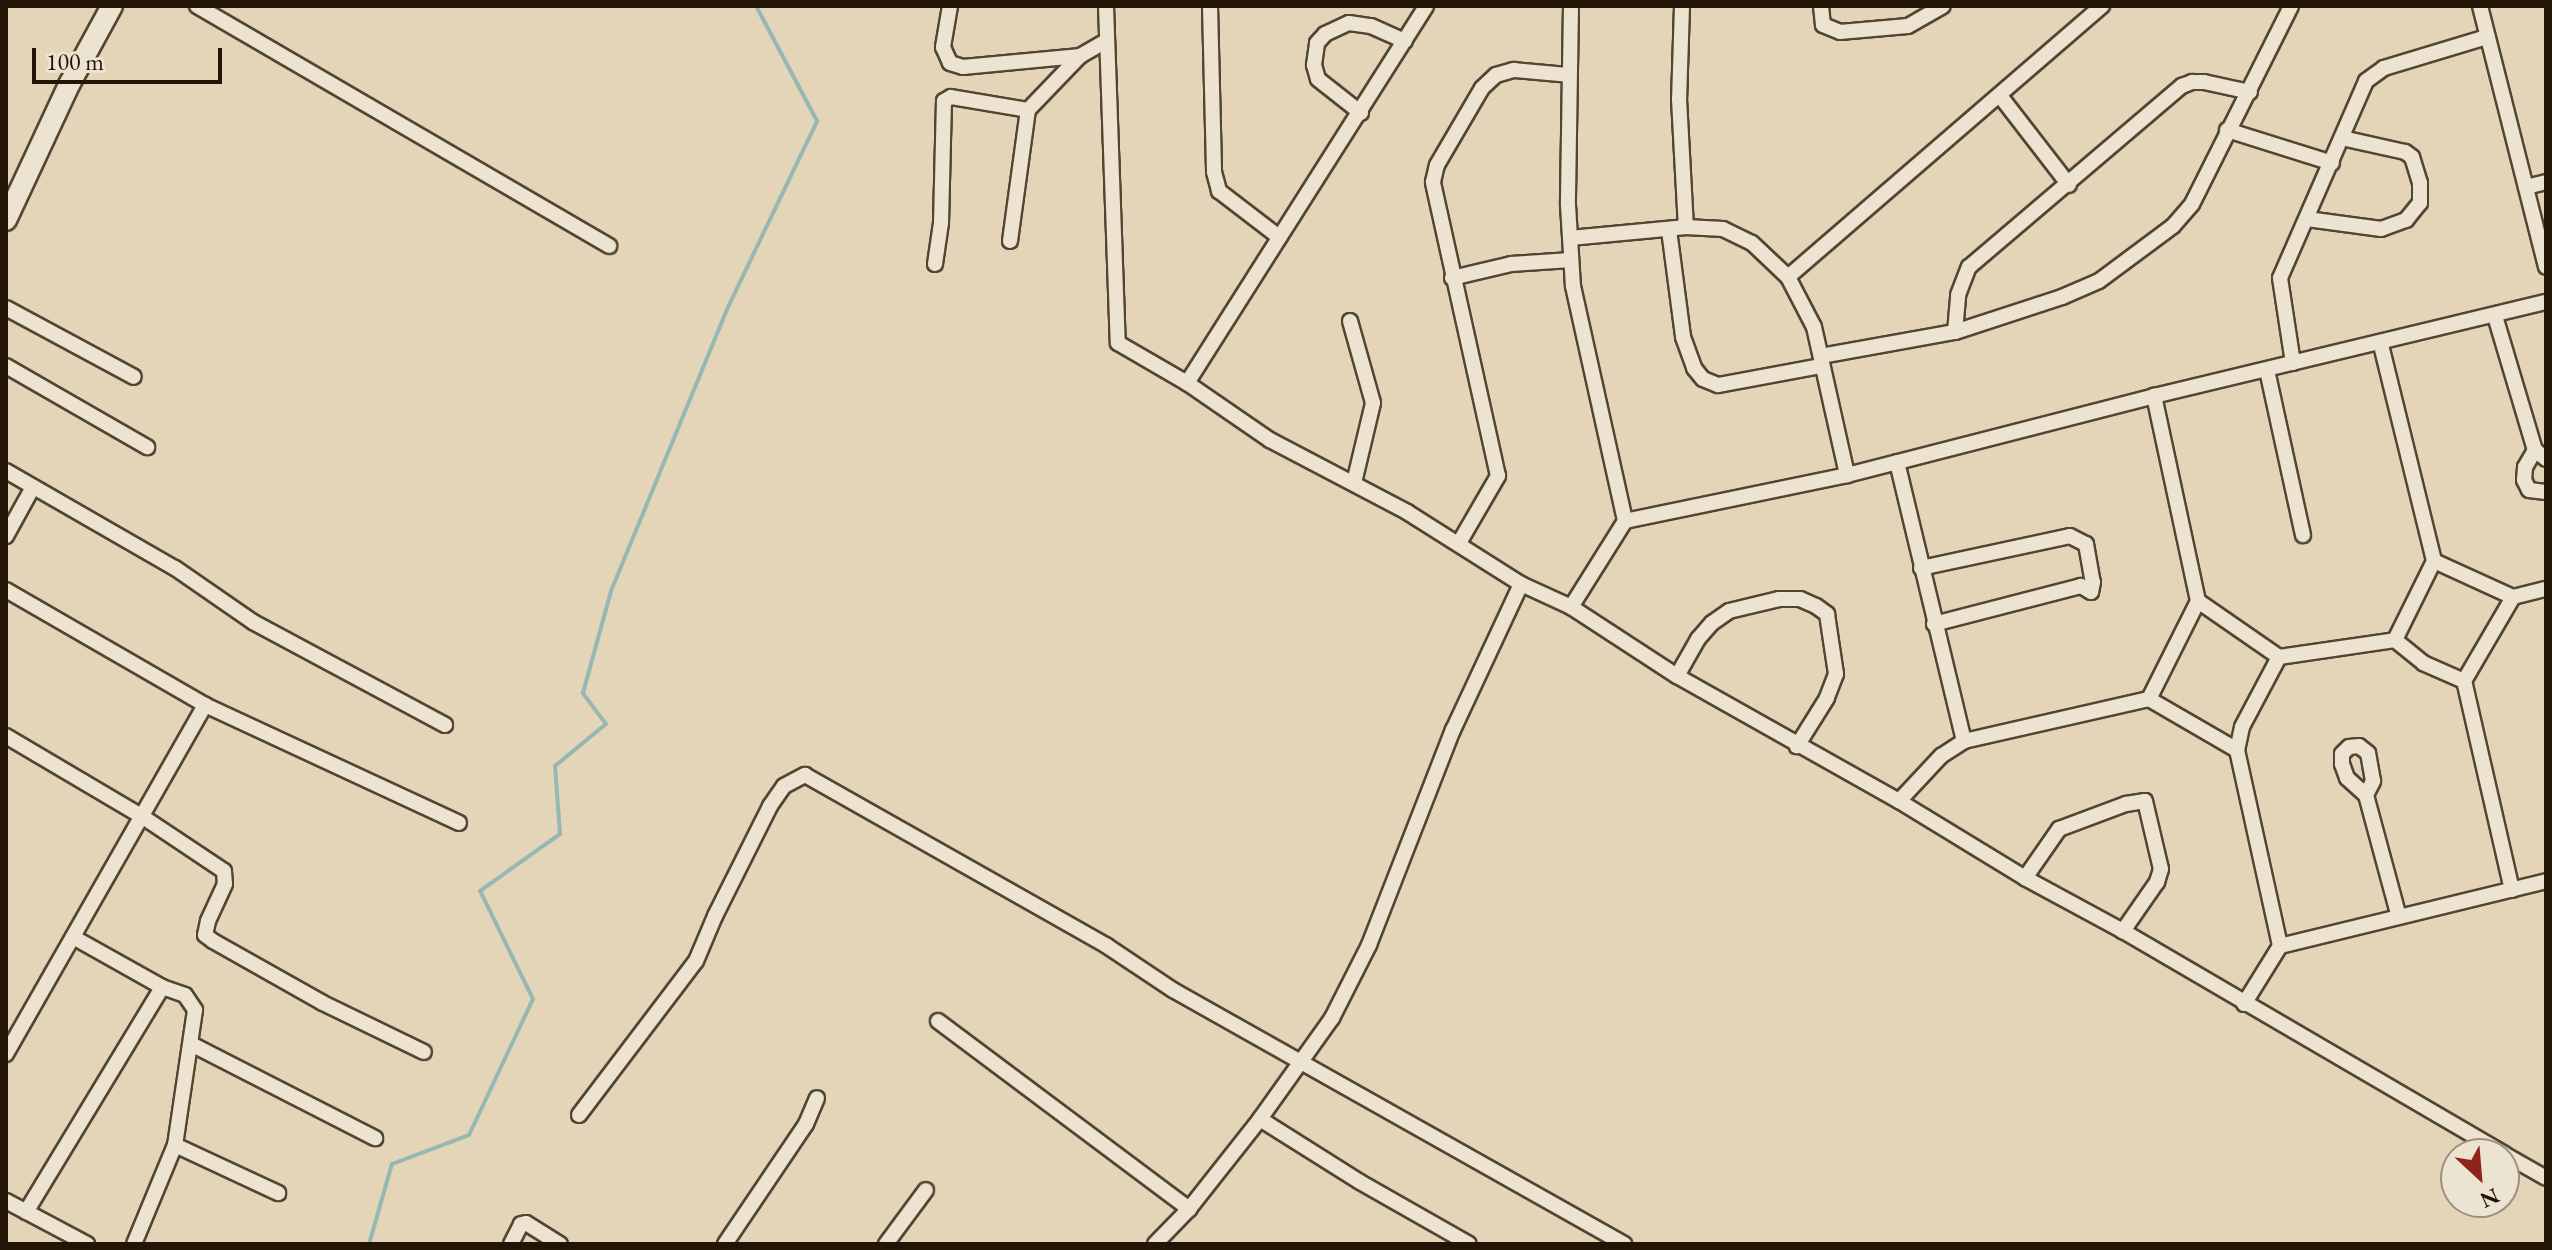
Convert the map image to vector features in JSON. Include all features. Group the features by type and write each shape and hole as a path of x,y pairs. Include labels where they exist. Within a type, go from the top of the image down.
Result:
{"main road":[{"path":"6,220 70,83 112,6"}],"street":[{"path":"197,6 609,246"},
{"path":"950,6 943,47 950,63 963,67 1080,56"},
{"path":"1106,6 1118,343 1187,383 1270,440 1354,483 1459,543 1521,584 1571,607 1677,676 1899,801 2025,878 2123,931 2476,1138"},
{"path":"1210,6 1214,172 1219,191 1279,237"},
{"path":"1187,383 1426,6"},
{"path":"1571,6 1570,238 1573,286 1625,521 1571,607"},
{"path":"1682,6 1679,99 1686,227"},
{"path":"1821,6 1823,25 1840,32 1908,26 1943,6"},
{"path":"1788,277 2001,97 2102,6"},
{"path":"1669,230 1683,337 1694,368 1703,379 1718,385 1955,332 2082,290 2173,226 2192,204 2291,6"},
{"path":"2480,6 2546,267"},
{"path":"1361,113 1318,79 1314,65 1317,43 1325,34 1349,23 1371,26 1405,41"},
{"path":"2293,363 2280,278 2366,81 2384,68 2487,37"},
{"path":"1010,241 1028,110 1080,56 1106,41"},
{"path":"1459,543 1498,476 1433,196 1433,182 1444,152 1482,88 1496,75 1514,70 1569,75"},
{"path":"1955,332 1958,295 1969,267 2182,86 2204,82 2250,92"},
{"path":"935,264 941,223 942,105 951,97 1028,110"},
{"path":"2001,97 2069,185"},
{"path":"2227,130 2332,163"},
{"path":"2307,219 2381,229 2406,220 2420,203 2420,183 2412,157 2405,152 2342,138"},
{"path":"2526,187 2546,182"},
{"path":"1570,238 1686,227 1723,229 1752,243 1788,277 1814,327 1847,475"},
{"path":"1452,278 1511,264 1571,260"},
{"path":"1625,521 1847,475 2154,396 2381,345 2546,302"},
{"path":"6,308 134,377"},
{"path":"2495,316 2540,454 2525,467 2524,480 2529,490 2546,492"},
{"path":"1350,321 1373,403 1354,483"},
{"path":"2381,345 2434,561 2395,640"},
{"path":"6,366 147,447"},
{"path":"2267,370 2303,535"},
{"path":"2149,699 2198,601 2154,396"},
{"path":"1897,462 1964,741"},
{"path":"6,471 175,568 253,622 445,725"},
{"path":"6,536 33,487"},
{"path":"1921,568 2070,536 2086,544 2093,582 2091,592 2081,586 1934,624"},
{"path":"2434,561 2513,597 2546,589"},
{"path":"1155,1244 1189,1209 1260,1119 1332,1018 1369,945 1453,730 1521,584"},
{"path":"6,590 205,705 459,823"},
{"path":"2512,890 2464,681 2513,597"},
{"path":"1677,676 1698,639 1712,623 1729,611 1779,599 1800,599 1816,606 1827,614 1836,674 1827,698 1797,746"},
{"path":"2198,601 2279,657 2395,640 2423,663 2464,681"},
{"path":"2244,1004 2280,946 2237,750 2242,727 2279,657"},
{"path":"1899,801 1941,756 1964,741 2149,699 2237,750"},
{"path":"6,1054 205,705"},
{"path":"6,736 143,817 224,871 225,884 205,935 323,1003 424,1052"},
{"path":"579,1115 696,961 770,806 784,786 805,775 1107,946 1173,990 1624,1244"},
{"path":"2366,795 2399,917"},
{"path":"2025,878 2059,829 2112,809 2145,801 2161,869 2157,882 2123,931"},
{"path":"2280,946 2546,881"},
{"path":"73,937 162,987 185,995 193,1003 191,1044 175,1145 134,1244"},
{"path":"26,1212 162,987"},
{"path":"938,1021 1189,1209"},
{"path":"191,1044 375,1138"},
{"path":"725,1244 806,1124 817,1098"},
{"path":"1260,1119 1360,1182 1469,1244"},
{"path":"175,1145 278,1193"},
{"path":"2520,1163 2546,1178"},
{"path":"886,1244 926,1190"},
{"path":"6,1201 87,1244"},
{"path":"511,1244 521,1224 526,1223 560,1244"}],"waterway":[{"path":"369,1244 392,1164 469,1135 533,999 480,891 560,834 555,766 606,724 583,693 611,591 729,305 817,121 756,6"}]}
